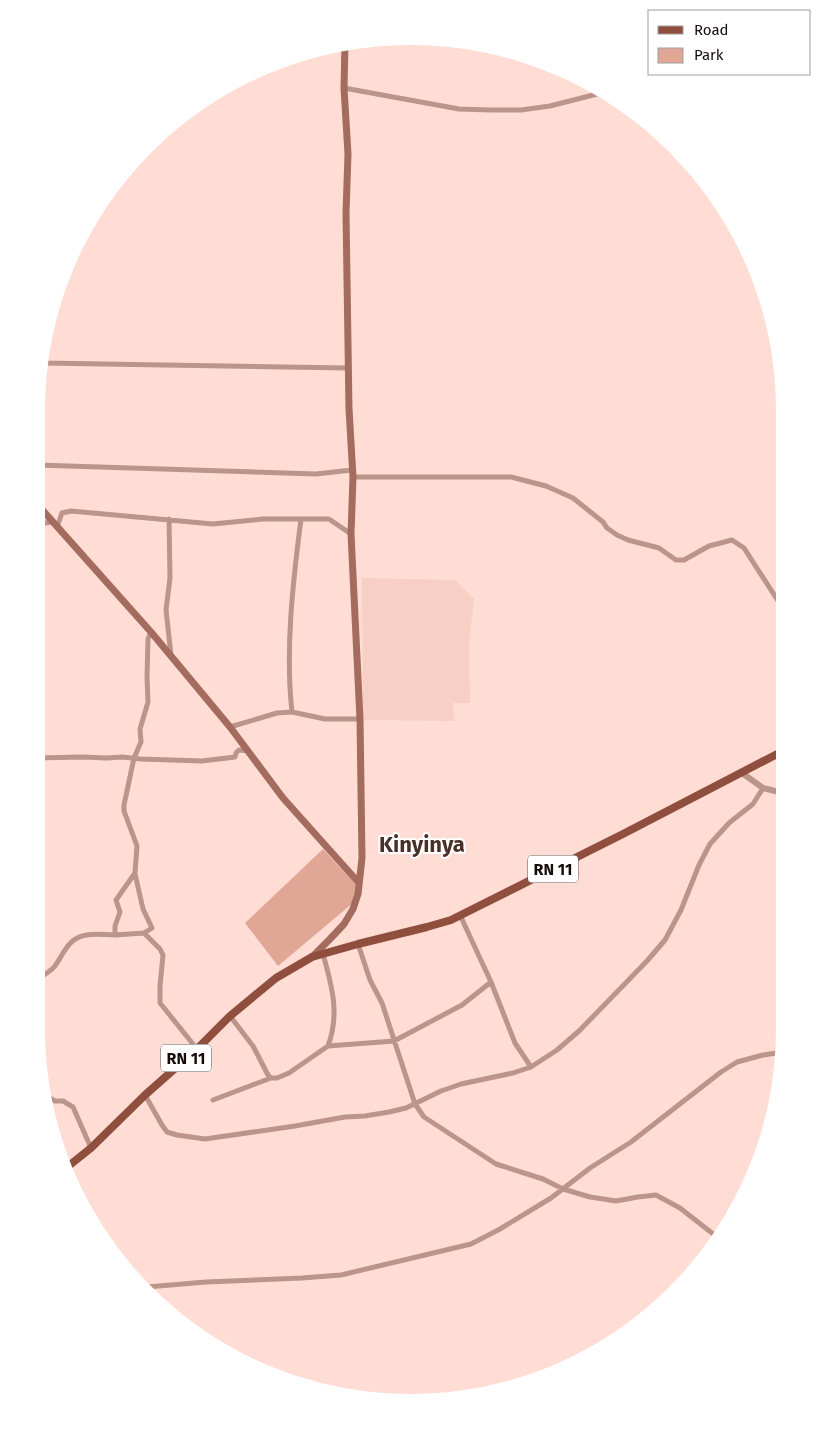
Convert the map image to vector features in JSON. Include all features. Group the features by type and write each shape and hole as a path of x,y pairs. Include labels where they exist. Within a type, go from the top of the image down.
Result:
{"main road":[{"path":"312,957 344,924 356,902 362,858 360,719 351,534 353,474 346,213 348,154 344,88 345,51"},
{"path":"45,513 171,655 230,727 283,798 360,883"},
{"name":"RN 11","path":"71,1164 91,1148 230,1016 276,978 312,957 427,927 460,916 776,755"}],"street":[{"path":"344,88 459,109 490,110 521,110 550,106 594,95"},
{"path":"48,363 349,368"},
{"path":"45,465 316,474 510,477 546,486 573,498 607,528 622,538 659,548 676,560 684,560 709,546 732,540 744,548 776,598"},
{"path":"45,524 55,525 62,513 65,512 212,524 263,518 329,519 351,534"},
{"path":"169,519 170,578 166,610 171,655"},
{"path":"292,712 289,683 290,643 301,520"},
{"path":"45,975 54,967 68,945 77,938 87,935 144,933 152,928 143,909 135,874 137,846 124,811 134,758 140,742 140,729 148,702 148,639 151,632"},
{"path":"230,727 277,712 292,712 325,719 360,719"},
{"path":"45,758 82,756 217,760 235,758 236,752 239,750 248,751"},
{"path":"742,773 763,788 776,791"},
{"path":"145,1095 167,1132 205,1139 389,1112 406,1108 441,1091 461,1084 513,1073 531,1067 557,1050 579,1031 648,961 665,940 710,844 729,823 753,804 763,788"},
{"path":"115,935 120,912 116,900 135,874"},
{"path":"460,916 491,982 515,1043 531,1067"},
{"path":"144,933 164,955 160,1003 197,1049"},
{"path":"358,944 370,980 382,1003 415,1104 424,1117 496,1164 543,1179 562,1189 590,1197 616,1201 638,1196 656,1195 680,1208 713,1234"},
{"path":"323,954 332,987 334,1005 333,1033 328,1046"},
{"path":"213,1100 289,1073 328,1046 394,1041 462,1004 491,982"},
{"path":"230,1016 253,1046 271,1078"},
{"path":"152,1287 341,1274 470,1244 500,1229 551,1198 590,1168 631,1142 721,1072 737,1062 775,1053"},
{"path":"52,1099 63,1101 73,1107 91,1148"}],"shaded area":[{"path":"362,578 455,580 474,599 469,643 470,703 453,703 454,721 363,720"}],"green space":[{"path":"323,849 356,885 354,902 278,966 245,923"}],"district":[{"name":"Kinyinya","path":"422,844"}]}
